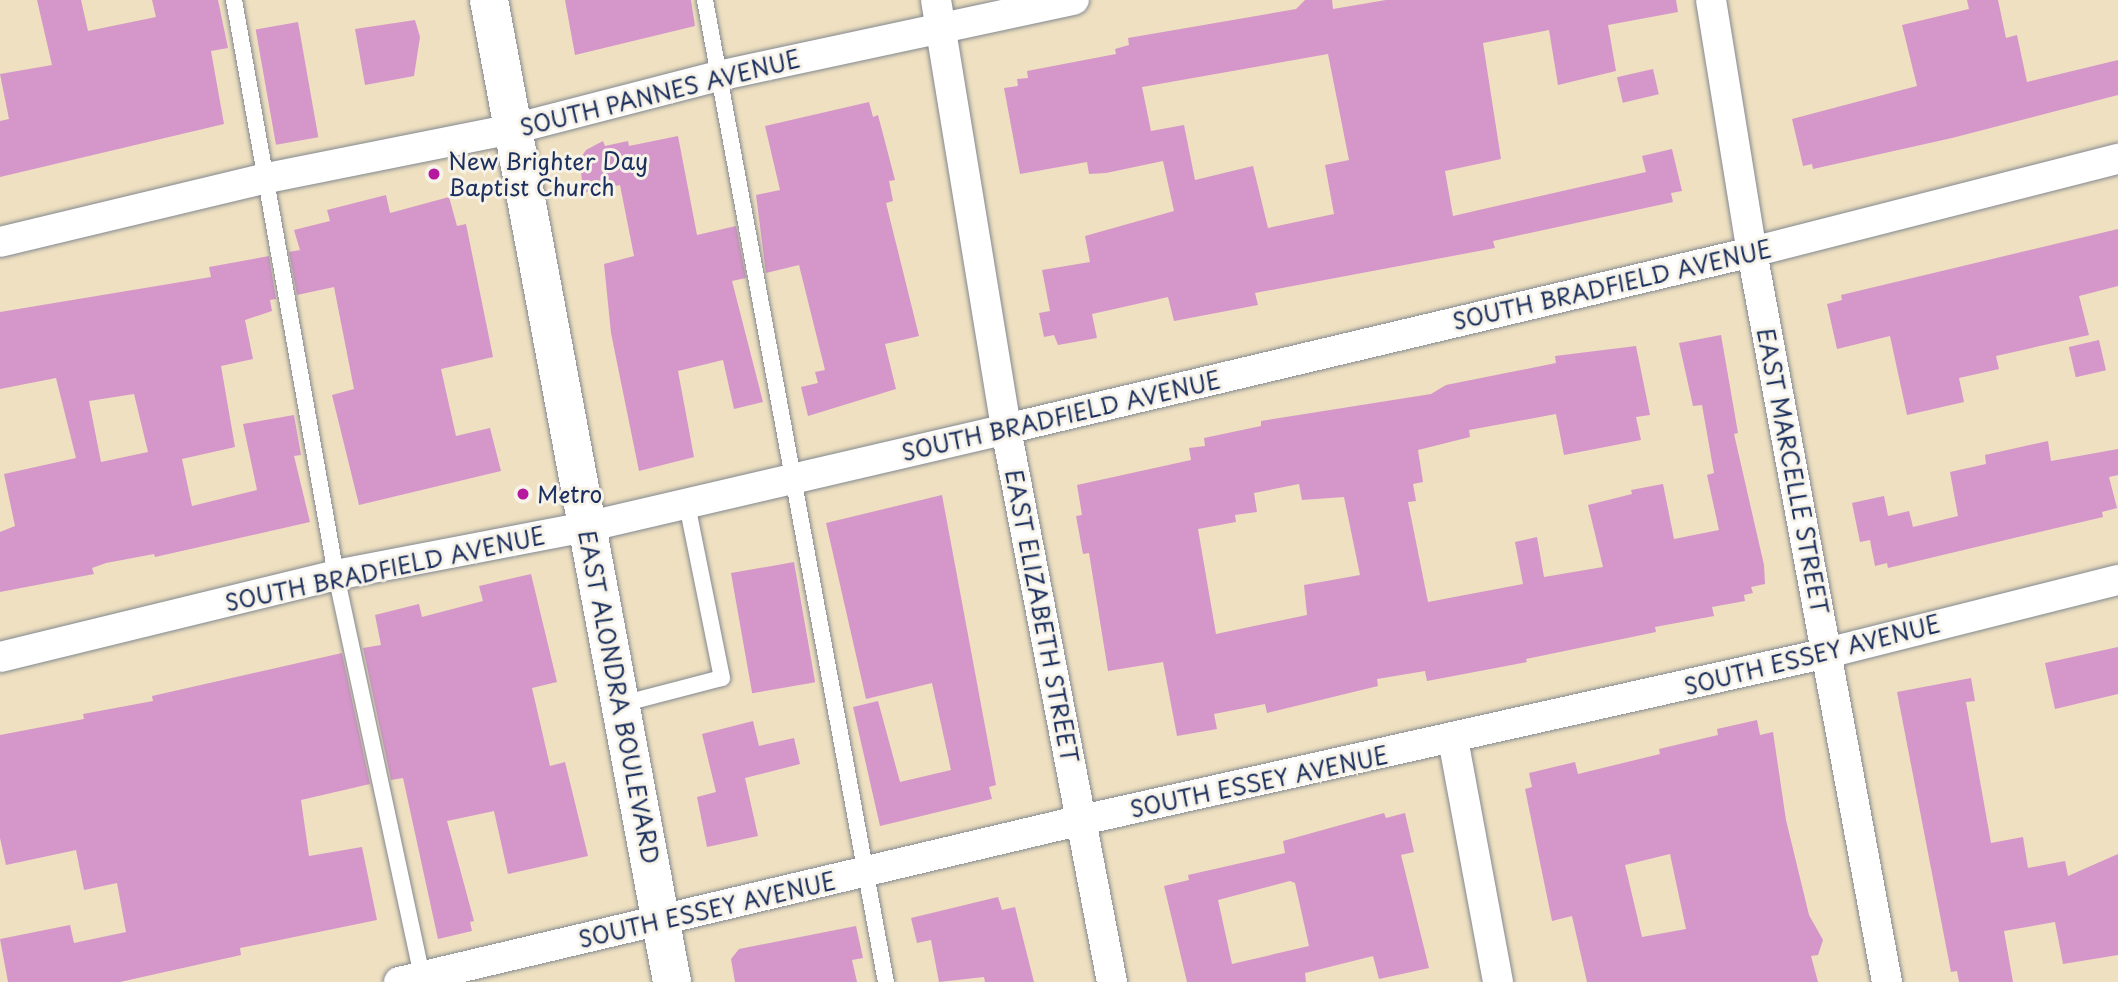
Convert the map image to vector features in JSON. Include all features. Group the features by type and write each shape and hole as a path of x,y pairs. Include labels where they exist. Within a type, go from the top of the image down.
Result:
{"main road":[{"name":"EAST ALONDRA BOULEVARD","path":"489,0 672,982"}],"street":[{"name":"EAST ELIZABETH STREET","path":"936,0 1006,429 1112,982"},
{"name":"SOUTH PANNES AVENUE","path":"0,242 267,178 513,129 718,76 942,32 1074,0"},
{"name":"EAST MARCELLE STREET","path":"1711,0 1752,252 1887,982"},
{"name":"SOUTH BRADFIELD AVENUE","path":"0,657 336,575 586,527 1006,429 1752,252 2118,159"},
{"name":"SOUTH ESSEY AVENUE","path":"415,980 1082,820 1453,739 1827,653 2118,579"},
{"path":"1453,739 1498,982"}],"lane":[{"path":"234,0 336,575 415,980"},
{"path":"705,0 886,982"},
{"path":"622,704 722,678 687,503"}],"building":[{"path":"37,0 81,0 88,31 156,17 152,0 218,0 228,48 211,51 224,124 0,177 0,121 9,119 0,74 52,65"},
{"path":"565,0 691,0 695,26 575,55"},
{"path":"1305,0 1332,0 1333,9 1386,0 1676,0 1678,12 1608,25 1616,71 1558,85 1549,30 1483,43 1501,159 1445,171 1453,216 1646,172 1642,156 1672,149 1682,191 1671,193 1673,202 1493,241 1495,248 1255,293 1258,305 1174,321 1168,297 1092,314 1097,338 1058,345 1054,335 1044,337 1039,313 1050,311 1042,270 1090,262 1085,236 1174,211 1163,161 1106,173 1089,174 1087,162 1020,174 1004,88 1018,86 1017,79 1028,78 1027,71 1116,54 1115,49 1129,45 1128,38 1296,9","holes":["1328,54 1349,160 1325,165 1334,214 1268,228 1253,166 1195,180 1184,125 1151,131 1142,87"]},
{"path":"1967,0 1998,0 2006,38 2017,35 2027,82 2118,60 2118,95 1952,138 1813,169 1812,164 1803,166 1792,119 1917,86 1902,25 1969,9"},
{"path":"415,20 420,37 414,76 365,85 355,29"},
{"path":"298,22 318,137 276,145 256,29"},
{"path":"1653,69 1659,94 1623,103 1617,77"},
{"path":"869,102 873,117 878,115 895,180 889,181 893,201 886,203 919,336 885,344 896,389 808,416 801,387 818,383 815,372 825,370 799,265 766,273 756,195 780,190 765,126"},
{"path":"678,136 697,235 736,226 746,278 732,281 763,402 734,409 723,360 678,371 694,457 639,471 611,333 604,264 634,256 620,185 583,193 580,159 586,150 603,141 605,146 628,141 629,146"},
{"path":"386,195 390,213 449,197 457,226 466,224 493,357 441,369 456,436 490,428 501,471 359,505 332,395 354,389 334,287 297,295 289,252 300,250 294,230 330,221 327,210"},
{"path":"2118,229 2118,286 2079,296 2089,335 1996,356 1999,369 1959,378 1964,402 1907,415 1890,336 1837,349 1827,304 1842,300 1841,295"},
{"path":"269,256 276,299 270,300 272,311 245,320 253,359 221,366 235,447 182,459 192,506 257,490 243,424 294,415 301,455 294,456 310,522 155,557 154,554 106,563 92,568 94,574 0,592 0,532 15,526 4,474 76,458 56,378 0,389 0,312 211,277 209,267","holes":["134,394 148,452 101,462 89,401"]},
{"path":"1721,335 1738,433 1734,434 1764,565 1765,584 1751,587 1753,593 1744,595 1745,601 1712,607 1714,616 1655,627 1656,632 1526,659 1527,662 1427,681 1425,671 1377,679 1378,686 1267,713 1265,704 1214,714 1217,729 1177,736 1163,662 1108,671 1089,553 1083,554 1076,516 1082,515 1077,485 1191,460 1189,448 1205,446 1204,438 1261,426 1261,421 1431,394 1446,385 1556,363 1555,356 1636,346 1650,415 1636,417 1641,440 1564,455 1556,414 1469,430 1470,437 1418,450 1423,482 1413,484 1416,501 1408,502 1428,602 1523,584 1515,542 1537,537 1544,577 1603,567 1588,505 1632,494 1631,490 1663,484 1674,539 1719,530 1707,475 1714,473 1702,405 1693,406 1679,343","holes":["1299,484 1302,500 1344,497 1360,575 1304,585 1307,615 1216,634 1198,529 1236,522 1235,515 1257,512 1254,493"]},
{"path":"2099,340 2106,370 2076,377 2069,347"},
{"path":"2048,441 2051,461 2118,449 2118,475 2109,477 2117,508 2102,512 2103,517 1888,568 1887,563 1875,566 1870,540 1860,542 1852,503 1884,496 1888,516 1909,511 1913,527 1958,516 1950,472 1986,464 1985,455"},
{"path":"942,495 996,785 989,787 992,799 880,826 853,707 878,701 900,782 951,770 932,683 866,699 826,523"},
{"path":"794,562 815,682 752,693 731,573"},
{"path":"531,574 557,682 532,688 550,766 565,762 588,856 508,874 494,811 447,821 474,921 470,922 472,931 438,939 403,778 391,780 363,648 381,645 375,615 419,604 422,617 483,601 479,586"},
{"path":"2118,647 2118,694 2055,709 2045,663"},
{"path":"342,653 370,784 301,800 309,856 362,847 377,920 240,948 241,955 120,982 8,982 0,939 70,925 74,943 126,932 117,883 84,890 76,850 6,865 0,838 0,735 84,719 83,714 153,701 152,696"},
{"path":"1971,678 1975,701 1966,702 1991,843 2023,837 2028,868 2065,861 2068,876 2118,854 2118,955 2063,964 2055,922 2004,931 2013,982 1959,982 1957,971 1951,972 1897,692"},
{"path":"1757,720 1760,735 1773,732 1786,820 1809,915 1823,940 1818,955 1811,956 1818,982 1587,982 1572,916 1552,921 1525,789 1532,787 1529,773 1575,762 1578,774 1660,754 1659,749 1718,735 1717,729","holes":["1670,854 1686,929 1642,937 1625,865"]},
{"path":"753,721 759,746 794,738 800,764 745,778 758,836 707,847 697,797 716,792 702,734"},
{"path":"1384,813 1386,818 1405,813 1414,852 1401,855 1429,968 1379,979 1373,956 1305,973 1306,982 1187,982 1164,886 1189,880 1188,875 1285,853 1283,841","holes":["1290,881 1295,883 1309,946 1232,964 1218,900"]},
{"path":"998,897 1002,910 1015,907 1034,982 985,982 984,977 939,982 931,940 917,943 911,918"},
{"path":"856,926 863,958 852,960 857,982 735,982 731,959 739,949"}],"place":[{"name":"New Brighter Day Baptist Church","path":"434,174"},
{"name":"Metro","path":"523,494"}]}
